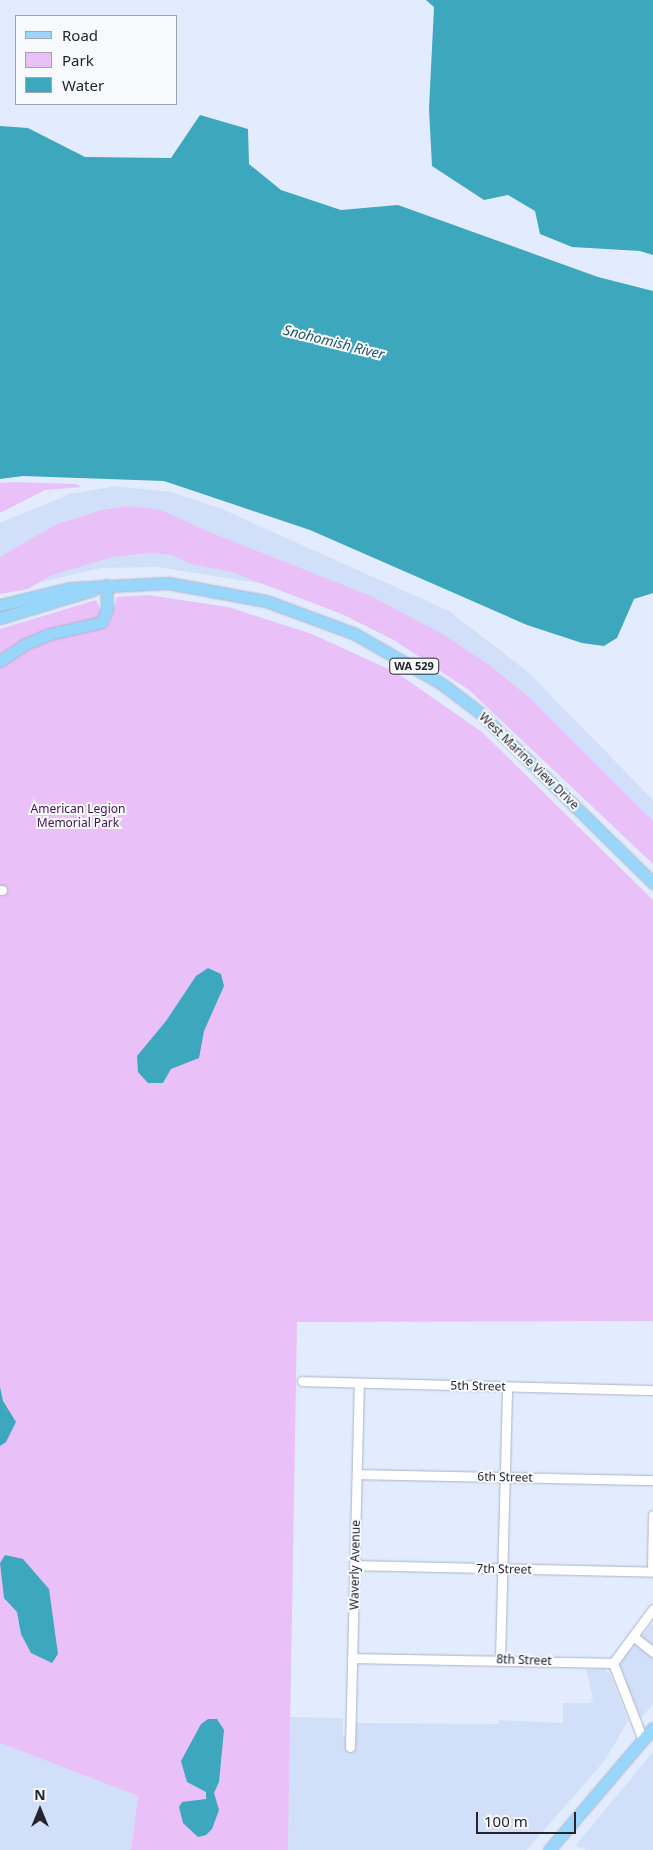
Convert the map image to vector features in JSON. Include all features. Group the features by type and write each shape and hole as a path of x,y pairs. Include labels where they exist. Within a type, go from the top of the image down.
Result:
{"main road":[{"name":"West Marine View Drive","path":"0,605 71,588 168,583 266,601 355,634 395,655 442,684 511,740 653,882"},
{"name":"West Marine View Drive","path":"0,618 106,585"},
{"path":"0,661 25,644 50,634 102,622 106,616 106,585"},
{"path":"549,1850 653,1728"}],"street":[{"name":"5th Street","path":"302,1381 653,1390"},
{"name":"Waverly Avenue","path":"350,1747 359,1383"},
{"path":"500,1659 504,1569 507,1387"},
{"name":"6th Street","path":"357,1474 653,1480"},
{"path":"653,1515 653,1572"},
{"name":"7th Street","path":"355,1565 653,1572"},
{"path":"643,1740 613,1663 653,1609"},
{"path":"634,1636 653,1652"},
{"name":"8th Street","path":"353,1658 500,1659 613,1663"}],"shaded area":[{"path":"116,486 171,492 222,509 449,611 528,672 653,800 653,821 530,698 492,667 296,589 157,567 101,568 0,592 0,523 70,494"},
{"path":"653,1623 653,1704 641,1718 619,1664"},
{"path":"586,1669 604,1669 610,1674 628,1721 605,1760 527,1850 288,1850 290,1717 343,1718 343,1736 356,1737 356,1723 499,1724 499,1720 563,1723 563,1703 590,1703 593,1699"},
{"path":"0,1743 138,1796 131,1850 0,1850"},
{"path":"653,1752 653,1850 588,1850 575,1846"}],"green space":[{"path":"0,483 76,484 82,487 45,490 0,513"},
{"path":"128,506 161,510 207,531 371,596 444,635 492,667 530,698 653,821 653,864 469,690 394,640 344,615 232,572 191,564 172,555 151,553 113,557 52,575 28,589 0,594 0,557 57,524 102,510"},
{"name":"American Legion Memorial Park","path":"148,595 228,607 312,634 397,673 482,732 653,900 653,1321 297,1322 288,1850 131,1850 138,1796 0,1743 0,629 96,600 109,625 117,597"}],"water":[{"path":"426,0 653,0 653,255 640,251 572,247 540,234 535,211 508,195 484,200 432,166 429,109 434,7"},
{"name":"Snohomish River","path":"200,115 248,129 249,164 281,190 341,210 398,205 598,277 653,291 653,593 634,599 617,638 604,646 582,643 527,625 310,530 164,481 23,476 0,479 0,126 28,128 85,157 171,158"},
{"path":"208,968 221,974 224,986 204,1031 199,1058 171,1069 163,1083 148,1083 138,1072 137,1056 166,1021 196,976"},
{"path":"0,1387 3,1401 16,1422 6,1442 0,1446"},
{"path":"5,1555 23,1559 49,1589 58,1654 52,1663 31,1653 21,1634 17,1612 4,1598 0,1563"},
{"path":"208,1719 217,1719 224,1730 219,1782 214,1793 219,1810 212,1829 206,1835 198,1837 183,1823 179,1807 182,1802 206,1799 206,1792 187,1782 181,1761 201,1724"}]}
